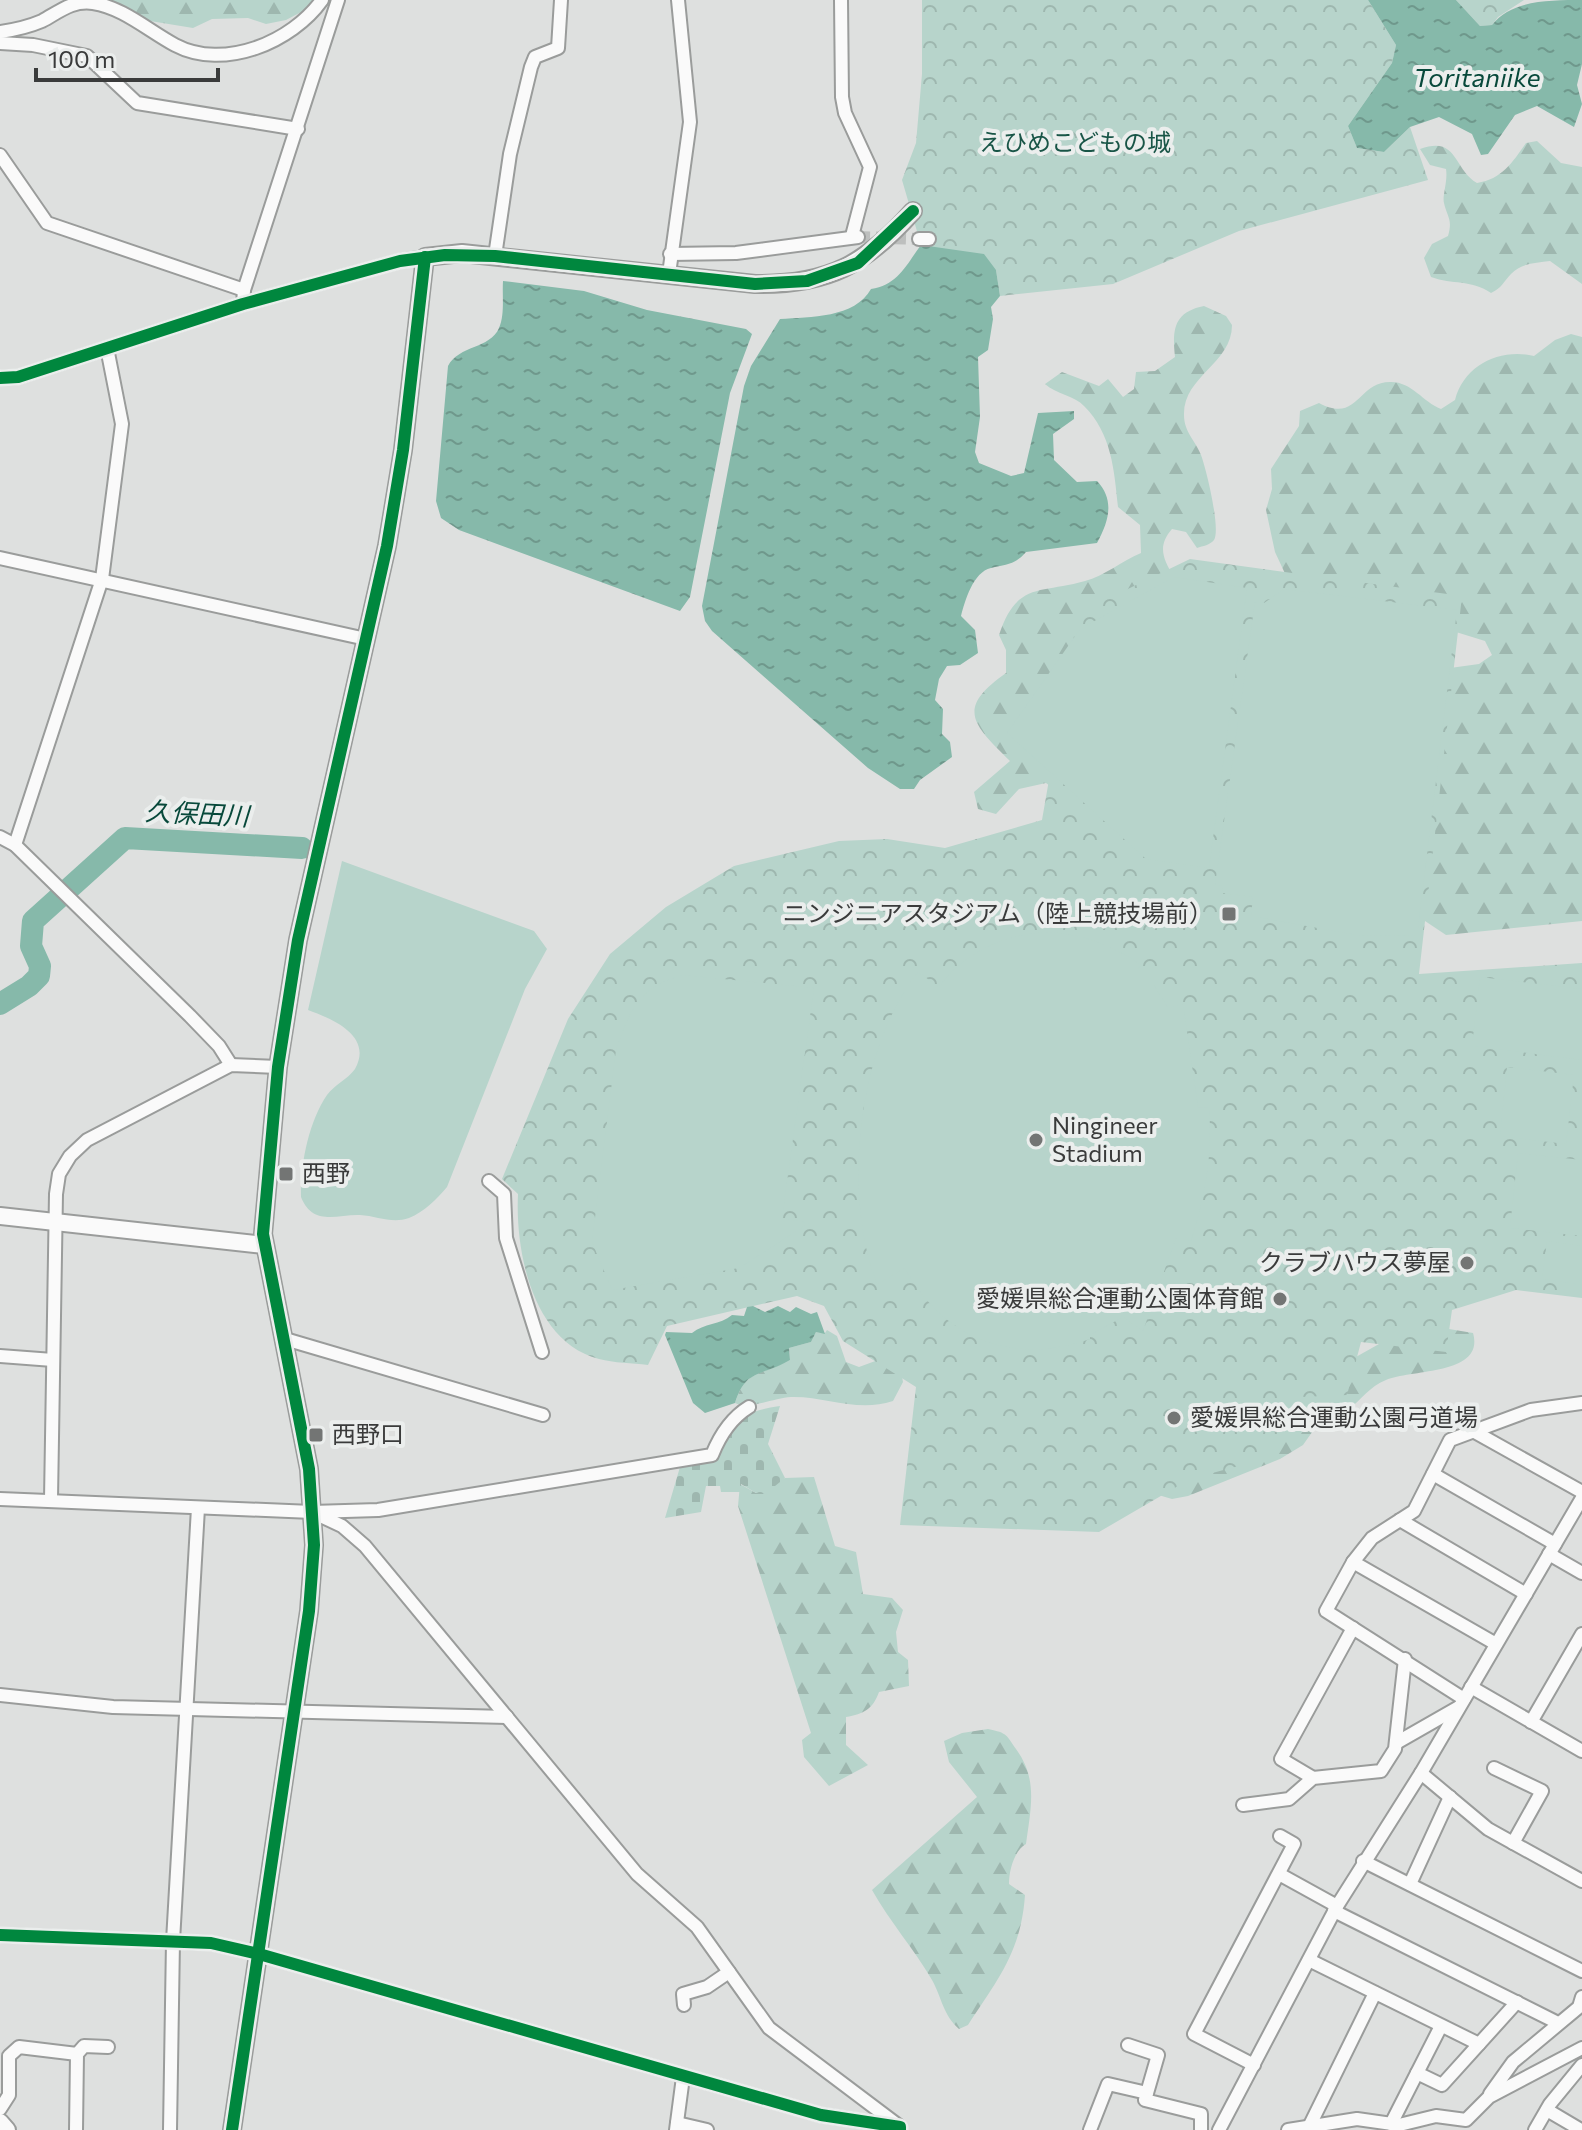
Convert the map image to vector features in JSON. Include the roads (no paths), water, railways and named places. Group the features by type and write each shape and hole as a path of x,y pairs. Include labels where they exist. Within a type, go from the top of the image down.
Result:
{"street":[{"path":"0,32 41,21 79,1 117,11 189,52 222,54 263,45 284,35 312,14 322,0"},
{"path":"243,304 244,290 338,0"},
{"path":"495,256 510,154 531,67 535,57 558,48 561,0"},
{"path":"669,274 690,122 678,0"},
{"path":"670,254 736,253 855,237 870,167 845,113 842,97 841,0"},
{"path":"0,43 33,45 87,56 137,103 298,129"},
{"path":"0,155 47,223 244,290"},
{"path":"0,378 18,377 243,304 425,257 462,253 755,284 823,278 858,263 913,211"},
{"path":"232,2130 312,1578 309,1469 263,1239 278,1067 298,940 366,639 403,450 425,257"},
{"path":"15,845 102,579 122,424 107,348"},
{"path":"0,558 366,639"},
{"path":"0,837 15,845 190,1016 219,1046 231,1065"},
{"path":"51,1499 55,1221 59,1174 70,1156 87,1140 231,1065 278,1067"},
{"path":"489,1181 504,1194 506,1238 542,1352"},
{"path":"0,1216 175,1234 263,1239"},
{"path":"285,1339 543,1415"},
{"path":"0,1356 53,1360"},
{"path":"1462,1703 1405,1659 1326,1611 1353,1562 1372,1538 1414,1511 1450,1440 1531,1410 1582,1403"},
{"path":"0,1499 312,1512 378,1510 712,1455 719,1437 738,1414 749,1407"},
{"path":"1219,2130 1336,1908 1421,1773 1582,1495 1473,1431"},
{"path":"1433,1474 1552,1549 1582,1573"},
{"path":"170,2130 173,1941 198,1508"},
{"path":"312,1512 342,1526 365,1546 637,1874 697,1927 769,2028 902,2129"},
{"path":"1400,1520 1526,1594"},
{"path":"1353,1562 1496,1644"},
{"path":"1313,1778 1281,1759 1353,1628"},
{"path":"1531,1722 1582,1634"},
{"path":"1243,1805 1289,1799 1313,1778 1381,1771 1396,1743 1405,1659"},
{"path":"1471,1687 1582,1751"},
{"path":"0,1695 113,1707 507,1717"},
{"path":"1396,1743 1462,1703"},
{"path":"1494,1768 1542,1791 1513,1843"},
{"path":"1421,1773 1488,1829 1582,1881"},
{"path":"1410,1884 1450,1797"},
{"path":"1254,2065 1194,2034 1294,1844 1280,1836"},
{"path":"1363,1861 1582,1971"},
{"path":"1279,1874 1336,1908 1558,2023"},
{"path":"0,1935 211,1943 259,1954 821,2115 902,2129"},
{"path":"1309,1960 1479,2044"},
{"path":"683,1994 707,1987 729,1972"},
{"path":"1309,2127 1375,1993"},
{"path":"1288,2130 1357,2119 1399,2126 1436,2116 1464,2125 1489,2097 1513,2062 1579,2007 1582,1997"},
{"path":"1417,2073 1442,2085 1517,2002"},
{"path":"1399,2126 1417,2073 1441,2026"},
{"path":"1128,2045 1158,2055 1145,2100 1201,2114 1201,2130"},
{"path":"76,2130 77,2054 84,2046 108,2047"},
{"path":"0,2109 9,2095 9,2056 19,2047 77,2054"},
{"path":"1489,2097 1582,2048"},
{"path":"1535,2130 1582,2065"},
{"path":"683,2077 676,2127 707,2130"},
{"path":"1090,2130 1108,2084 1147,2093"},
{"path":"1547,2110 1581,2130"},
{"path":"0,2122 7,2130"}],"water":[{"name":"Toritaniike","path":"1368,0 1456,0 1480,26 1492,25 1520,6 1544,1 1582,0 1582,64 1577,85 1582,104 1574,127 1537,106 1515,115 1488,154 1481,155 1472,134 1439,117 1410,127 1384,152 1357,148 1348,126 1392,63 1396,45"},
{"path":"921,245 984,254 996,270 1000,296 991,307 993,319 988,350 978,357 980,417 975,452 979,463 1011,476 1024,473 1038,413 1074,411 1074,419 1053,434 1054,460 1077,482 1097,481 1106,496 1108,511 1097,543 1026,552 1014,562 979,575 961,616 975,630 978,653 960,665 947,666 939,679 935,700 943,709 942,734 950,742 952,757 920,780 914,789 900,789 868,768 712,631 705,621 702,606 744,386 751,366 780,319 831,314 854,306 871,289 895,279"},
{"path":"503,281 584,291 647,310 746,329 752,334 730,393 690,597 680,611 459,530 441,518 436,501 448,366 459,354 495,335 502,317"},
{"path":"753,1306 765,1312 778,1306 790,1312 796,1307 811,1314 817,1312 825,1334 816,1332 811,1342 789,1348 790,1360 750,1378 735,1403 705,1413 693,1403 666,1332 692,1333 732,1315 744,1316 747,1307"}],"waterway":[{"name":"久保田川","path":"0,1004 39,976 40,966 31,946 33,921 125,838 302,848"}],"tunnel":[{"path":"858,237 919,239"}],"place":[{"name":"ニンジニアスタジアム（陸上競技場前）","path":"1229,914"},
{"name":"Ningineer Stadium","path":"1036,1140"},
{"name":"西野","path":"286,1174"},
{"name":"クラブハウス夢屋","path":"1467,1263"},
{"name":"愛媛県総合運動公園体育館","path":"1280,1299"},
{"name":"愛媛県総合運動公園弓道場","path":"1174,1418"},
{"name":"西野口","path":"316,1435"}],"park label":[{"name":"えひめこどもの城","path":"1075,143"}]}
